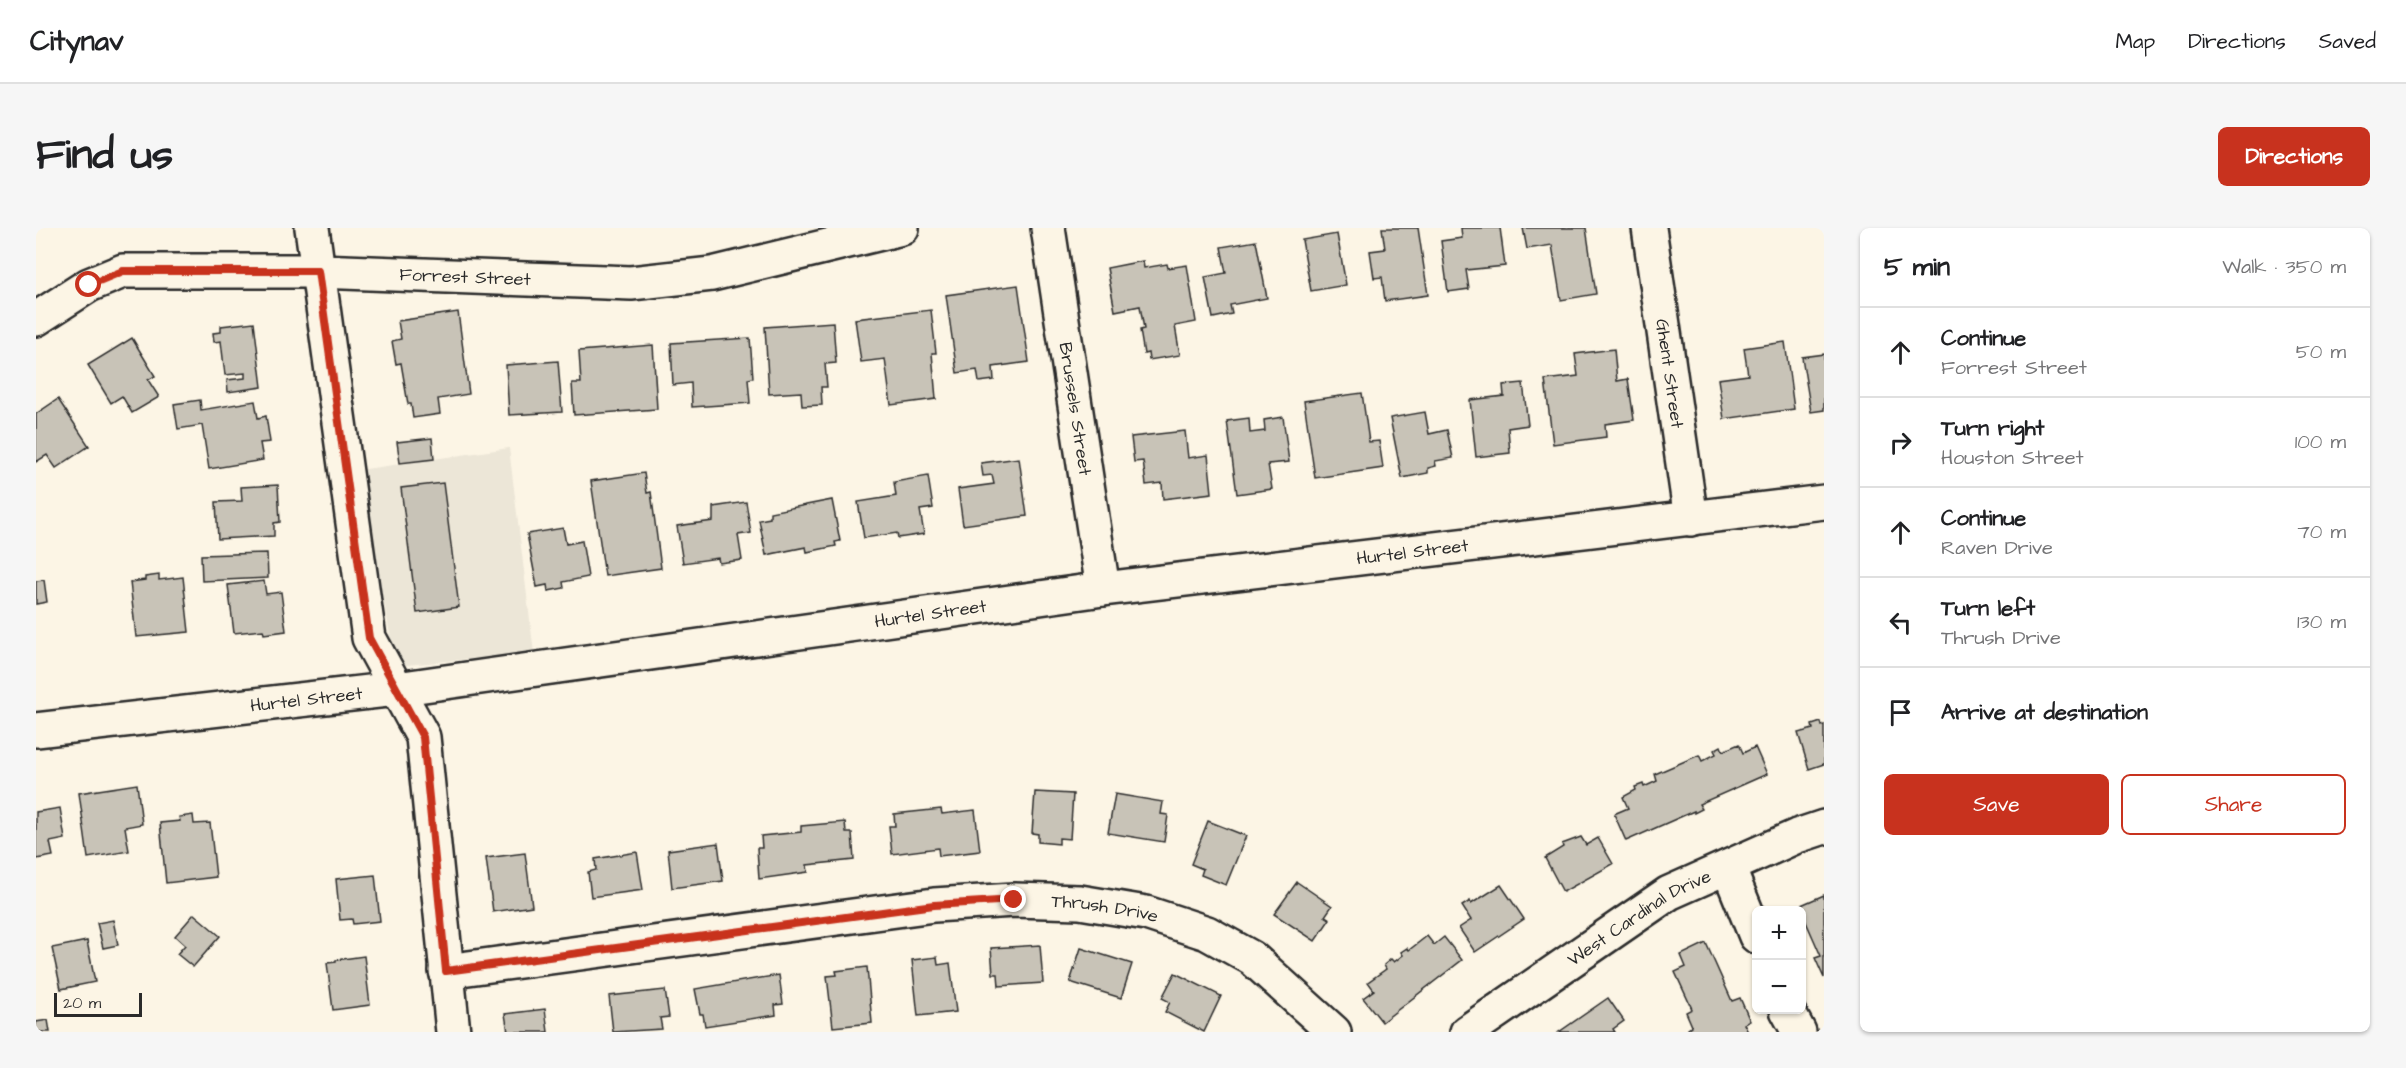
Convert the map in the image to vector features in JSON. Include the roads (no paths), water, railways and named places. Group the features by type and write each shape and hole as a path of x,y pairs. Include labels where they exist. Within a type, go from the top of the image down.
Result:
{"street":[{"path":"312,228 369,638 423,737 453,1032"},
{"name":"Forrest Street","path":"36,319 89,285 123,271 318,271 631,283 712,274 801,240 902,228"},
{"name":"Brussels Street","path":"1048,228 1103,589"},
{"name":"Ghent Street","path":"1649,228 1691,519"},
{"name":"Hurtel Street","path":"36,730 396,689 1103,589 1824,502"},
{"name":"West Cardinal Drive","path":"1467,1032 1669,893 1824,827"},
{"path":"1728,867 1752,926"},
{"name":"Thrush Drive","path":"446,971 934,905 1014,900 1080,902 1146,913 1207,933 1252,958 1334,1032"},
{"path":"1790,1014 1799,1032"}]}
